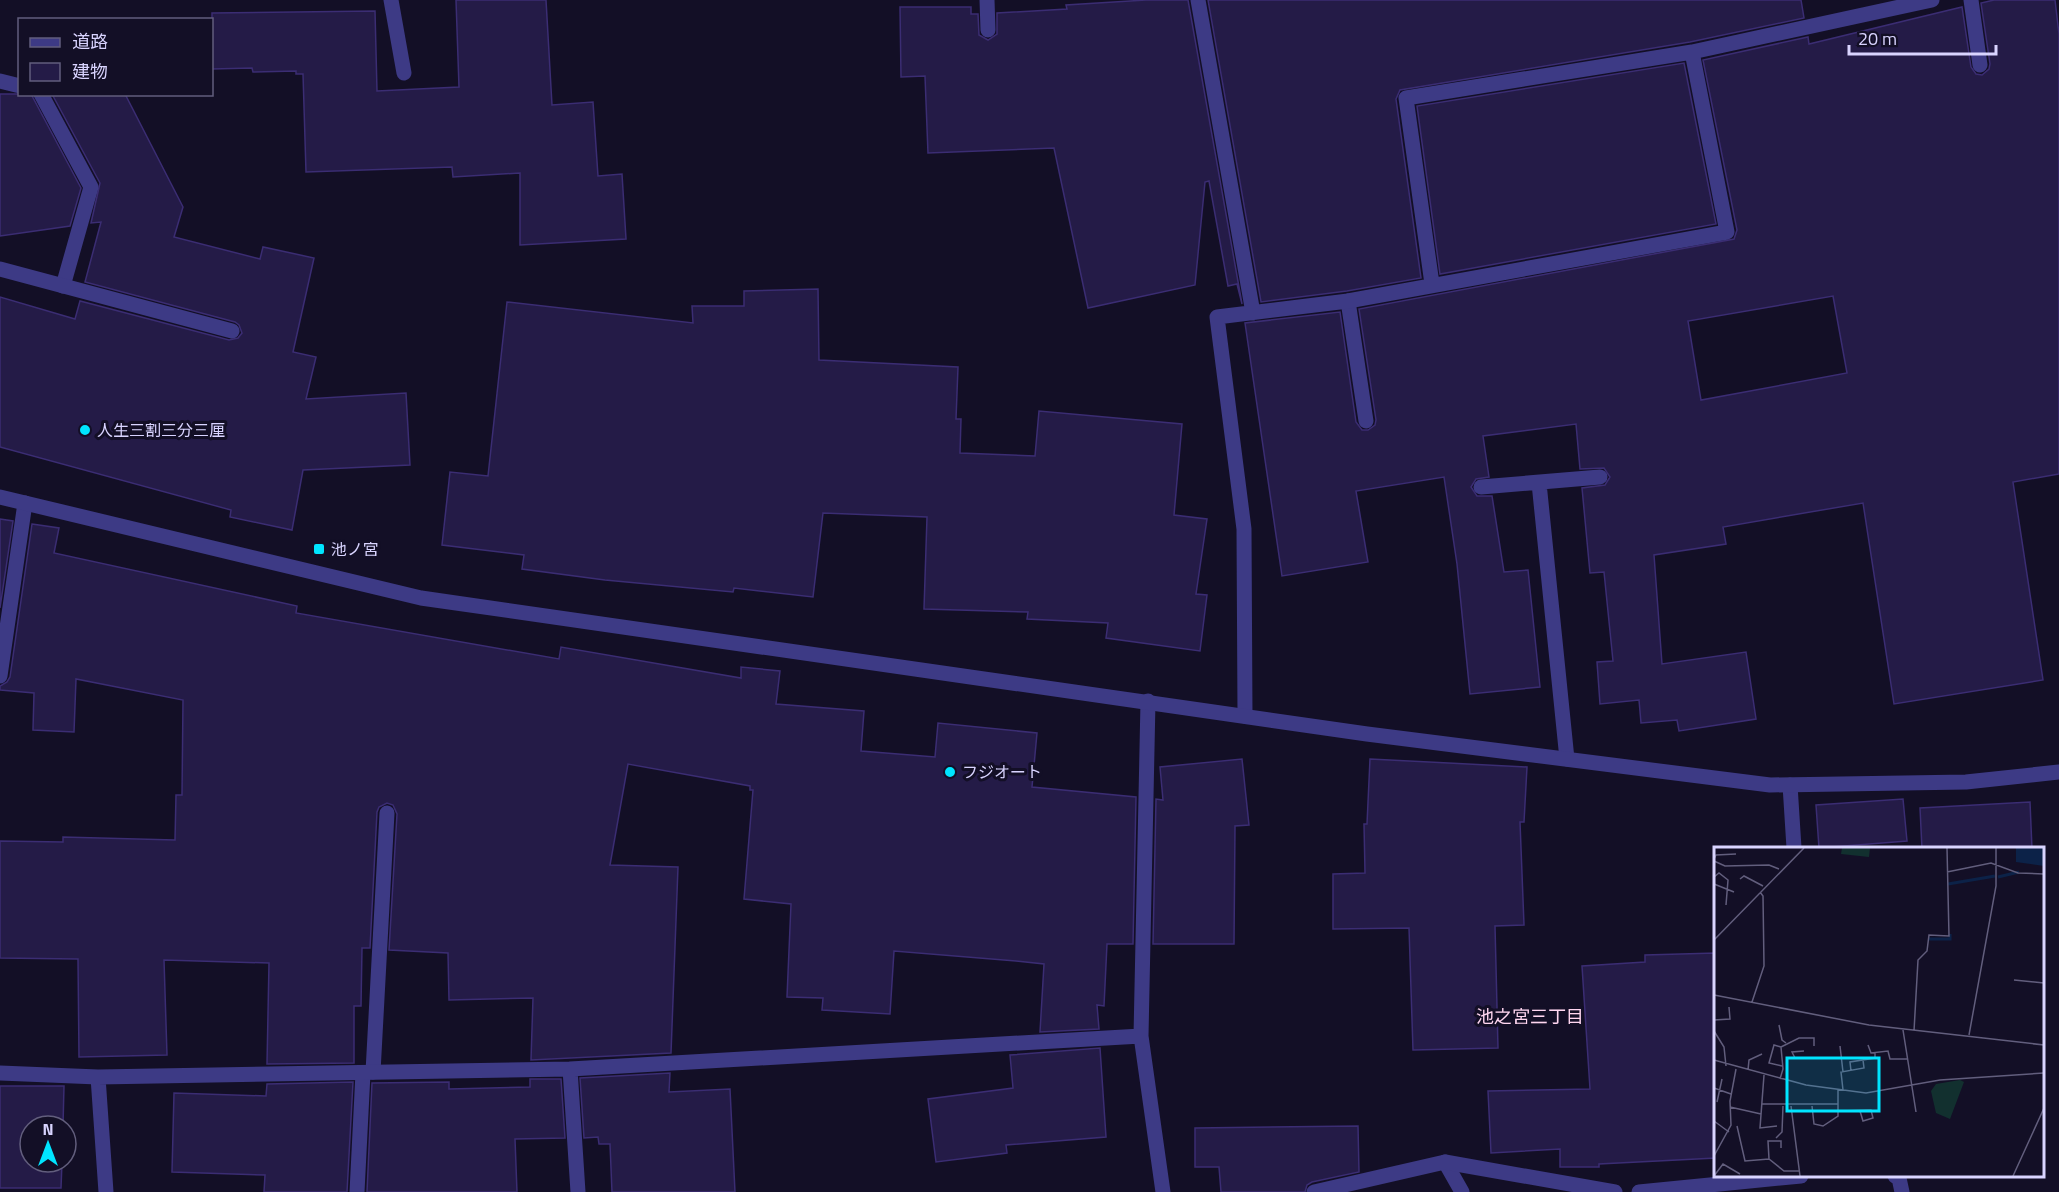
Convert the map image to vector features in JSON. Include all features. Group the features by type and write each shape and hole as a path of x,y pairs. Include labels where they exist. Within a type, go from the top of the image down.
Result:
{"street":[{"path":"391,0 404,73"},
{"path":"987,0 988,30"},
{"path":"1198,0 1252,313"},
{"path":"1432,284 1406,98 1692,52 1932,0"},
{"path":"1971,0 1980,64"},
{"path":"1245,716 1244,529 1218,317 1348,301 1727,232 1692,52"},
{"path":"0,81 18,86"},
{"path":"41,96 92,187 63,286"},
{"path":"0,269 232,331"},
{"path":"1348,301 1366,421"},
{"path":"1481,487 1600,477"},
{"path":"1539,483 1568,759"},
{"path":"0,497 421,598 1245,716 1770,785 1966,782 2059,772"},
{"path":"0,676 25,503"},
{"path":"1148,701 1141,1036 1163,1192"},
{"path":"1790,785 1794,847"},
{"path":"357,1192 387,813"},
{"path":"0,1073 98,1077 570,1069 1141,1036"},
{"path":"570,1069 578,1192"},
{"path":"98,1077 106,1192"},
{"path":"1314,1192 1445,1162 1615,1192"},
{"path":"1445,1162 1462,1192"},
{"path":"1639,1192 1791,1177"},
{"path":"1897,1177 1902,1192"}],"building":[{"path":"456,0 546,0 552,105 593,102 598,176 622,174 626,239 520,245 520,173 453,177 452,167 306,172 303,74 296,74 296,71 253,72 252,68 213,69 212,13 375,11 377,91 459,87"},
{"path":"1188,0 1242,304 1237,284 1228,286 1209,181 1205,182 1195,285 1088,308 1054,148 928,153 925,76 901,77 900,7 971,7 971,14 978,14 979,35 988,40 997,34 997,13 1067,9 1066,5"},
{"path":"1208,0 1801,0 1804,18 1690,42 1400,90 1396,99 1421,278 1347,291 1261,302"},
{"path":"1994,0 2055,0 2059,34 2059,474 2013,482 2043,680 1894,704 1863,503 1723,527 1726,544 1654,555 1662,664 1746,652 1756,719 1679,731 1677,720 1641,723 1639,700 1600,704 1597,662 1613,661 1604,572 1590,573 1582,488 1605,485 1610,477 1604,468 1580,469 1576,424 1483,436 1489,477 1476,479 1471,487 1477,496 1492,496 1504,572 1528,570 1540,687 1470,694 1457,564 1444,477 1356,491 1368,562 1282,576 1245,323 1340,312 1356,422 1362,430 1368,430 1375,425 1376,420 1359,309 1734,239 1737,230 1703,60 1808,37 1809,44 1962,7 1971,67 1976,74 1982,75 1989,69 1990,64 1981,3","holes":["1833,296 1847,373 1701,400 1688,321"]},
{"path":"1684,63 1716,224 1440,274 1417,106"},
{"path":"0,94 32,96 81,188 70,226 0,236"},
{"path":"53,96 126,96 183,207 174,237 260,259 263,247 314,258 293,352 316,357 306,399 406,393 410,465 303,470 292,530 230,517 231,510 0,447 0,297 75,319 80,301 229,340 238,338 242,333 235,322 85,282 101,222 91,223 100,183"},
{"path":"818,289 819,360 958,367 956,419 961,419 960,453 1035,456 1039,411 1182,424 1174,515 1207,519 1196,594 1207,595 1200,651 1106,638 1108,623 1027,619 1028,612 924,609 927,517 823,513 813,597 734,588 733,592 605,580 522,569 524,555 442,545 450,472 488,476 507,302 693,323 692,306 744,306 744,291"},
{"path":"0,519 13,521 0,608"},
{"path":"32,524 59,528 54,553 297,606 296,613 559,659 561,647 741,678 741,667 780,671 776,704 864,711 861,751 935,757 938,723 1037,733 1032,787 1136,797 1133,944 1107,944 1104,1006 1097,1005 1099,1029 1040,1032 1044,964 1016,961 894,951 890,1014 822,1010 823,998 787,997 791,904 744,899 753,790 750,790 750,786 628,764 610,865 678,867 671,1053 531,1060 533,998 449,1000 448,953 389,950 397,814 393,805 387,803 379,807 377,812 370,948 362,948 361,1006 354,1006 354,1063 267,1064 269,963 164,960 167,1055 79,1057 78,959 0,958 0,841 63,842 63,837 175,840 176,795 182,795 183,700 76,679 74,732 33,730 34,693 0,690 0,686 10,677"},
{"path":"1242,759 1249,825 1235,826 1234,944 1153,944 1156,799 1163,800 1160,767"},
{"path":"1370,759 1527,767 1524,822 1520,822 1524,925 1495,926 1498,1048 1413,1050 1409,928 1333,929 1333,874 1365,873 1364,824 1367,824"},
{"path":"1903,799 1907,841 1819,847 1816,805"},
{"path":"2030,802 2032,847 1922,847 1920,808"},
{"path":"1714,953 1714,1158 1599,1164 1599,1167 1560,1167 1560,1149 1491,1153 1488,1091 1590,1089 1582,966 1645,962 1645,955"},
{"path":"1100,1048 1106,1137 1006,1145 1007,1153 936,1162 928,1099 1013,1088 1010,1055"},
{"path":"670,1073 669,1092 730,1089 735,1192 612,1192 610,1144 599,1144 598,1137 584,1138 580,1078"},
{"path":"530,1079 561,1079 565,1138 515,1139 517,1192 367,1192 372,1083 449,1082 449,1089 530,1087"},
{"path":"353,1082 347,1192 264,1192 265,1175 172,1172 174,1093 266,1096 267,1084"},
{"path":"0,1086 64,1086 63,1114 18,1114 18,1174 62,1174 61,1188 0,1188"},
{"path":"1358,1126 1359,1172 1312,1182 1307,1185 1305,1192 1221,1192 1219,1167 1195,1167 1195,1128"}],"place":[{"name":"人生三割三分三厘","path":"85,430"},
{"name":"池ノ宮","path":"319,549"},
{"name":"フジオート","path":"950,772"}],"district":[{"name":"池之宮三丁目","path":"1530,1017"}]}
